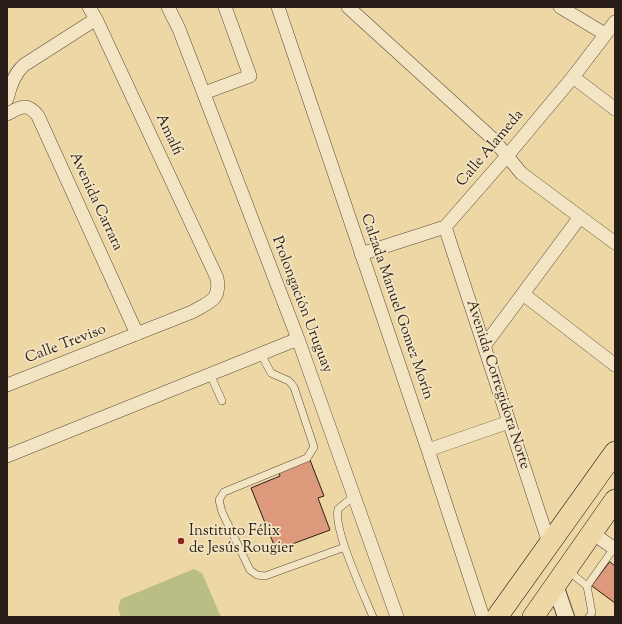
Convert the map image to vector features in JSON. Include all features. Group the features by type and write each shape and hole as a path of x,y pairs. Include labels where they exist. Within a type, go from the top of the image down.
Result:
{"main road":[{"path":"497,617 615,452"},
{"path":"532,617 615,500"},
{"path":"553,537 550,565 561,577"}],"street":[{"name":"Amalfi","path":"89,7 96,19 217,278"},
{"name":"Prolongación Uruguay","path":"168,7 179,29 298,339 397,617"},
{"path":"204,93 250,76 225,7"},
{"name":"Calzada Manuel Gomez Morín","path":"278,7 483,617"},
{"path":"348,7 494,140 521,173 615,244"},
{"path":"560,7 605,34"},
{"path":"7,99 18,70 96,19"},
{"name":"Calle Alameda","path":"445,228 507,156 615,22"},
{"path":"573,76 615,109"},
{"name":"Avenida Carrara","path":"7,114 25,106 30,107 38,116 138,334"},
{"path":"484,346 580,217"},
{"path":"362,254 445,228"},
{"name":"Avenida Corregidora Norte","path":"445,228 509,422 553,537"},
{"name":"Calle Treviso","path":"7,385 192,312 215,298 219,287 217,278"},
{"path":"523,294 615,364"},
{"path":"7,456 298,339"},
{"path":"428,450 509,422"},
{"path":"592,533 614,549"},
{"path":"561,577 566,617"}],"lane":[{"path":"261,354 271,373 289,381 294,387 314,447 307,458 224,492 219,500 222,512 250,570 257,575 265,576 345,548"},
{"path":"210,374 222,401"},
{"path":"354,496 338,509 337,512 345,548 373,617"},
{"path":"589,617 592,613 587,586 614,549"},
{"path":"561,577 587,586"}],"green space":[{"path":"194,569 202,573 221,617 121,617 118,608 121,599"}],"building":[{"path":"310,460 324,496 318,498 330,530 276,550 251,488 280,476 279,472"},
{"path":"610,562 615,566 615,603 592,586"}],"place":[{"name":"Instituto Félix de Jesús Rougier","path":"181,541"}]}
